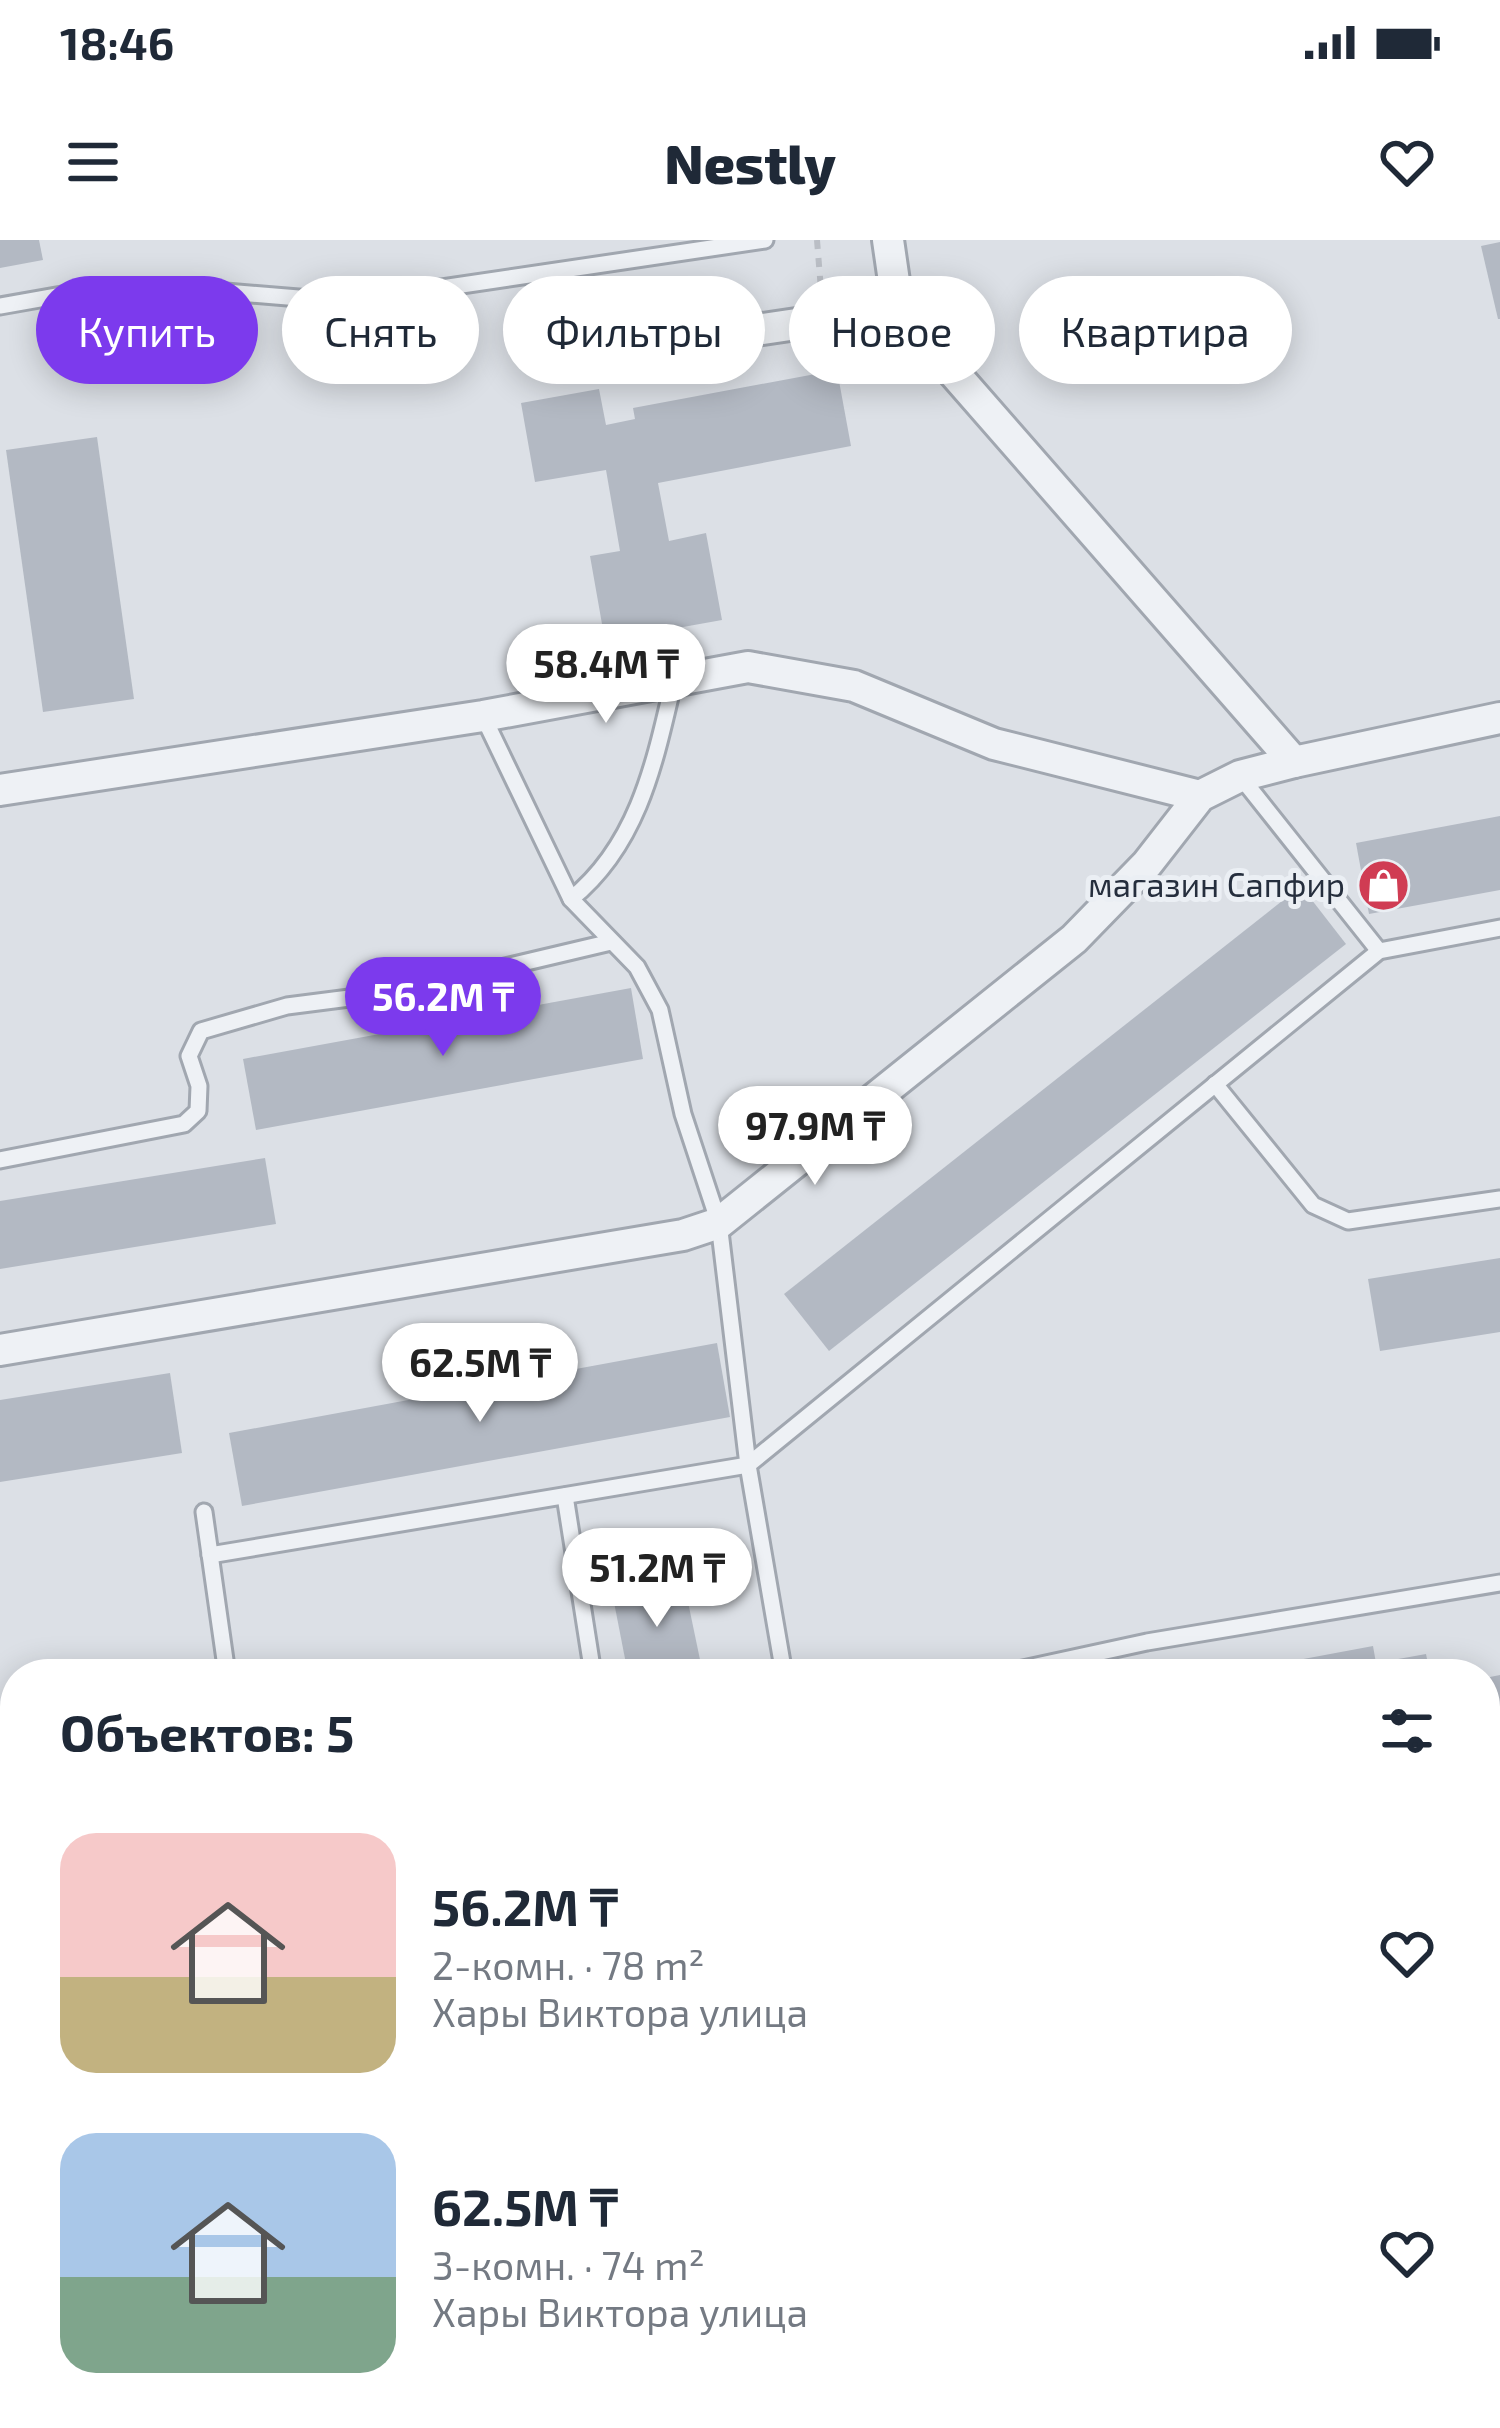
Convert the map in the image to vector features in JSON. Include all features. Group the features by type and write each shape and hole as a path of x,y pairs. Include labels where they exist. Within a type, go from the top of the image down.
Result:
{"street":[{"path":"889,240 894,276"},
{"path":"964,384 1294,762"},
{"path":"0,790 483,716 748,667 854,686 994,744 1200,796"},
{"path":"0,1350 683,1235 719,1223 1074,939 1147,864 1200,796 1240,776 1500,718"}],"lane":[{"path":"0,306 96,289 191,289 347,302 764,240"},
{"path":"571,899 592,883 639,815 674,680"},
{"path":"483,716 571,899 637,967 660,1010 683,1114 719,1223 748,1465 781,1659"},
{"path":"1240,776 1378,951"},
{"path":"210,1555 748,1465 1378,951 1500,928"},
{"path":"0,1160 184,1124 197,1111 200,1086 189,1056 201,1031 287,1006 404,991 610,942"},
{"path":"1215,1084 1313,1205 1348,1221 1500,1199"},
{"path":"565,1496 591,1659"},
{"path":"204,1512 225,1659"},
{"path":"1069,1659 1500,1583"}],"path":[{"path":"817,240 820,276"}],"building":[{"path":"0,240 39,240 43,260 0,268"},
{"path":"1500,242 1500,319 1498,319 1481,246"},
{"path":"789,379 789,384 840,384 851,446 658,483 669,541 706,533 722,620 605,641 590,556 620,551 606,470 535,482 521,403 599,389 606,425 635,419 633,408"},
{"path":"97,437 134,699 43,712 6,450"},
{"path":"1500,816 1500,890 1369,914 1356,843"},
{"path":"1301,886 1346,944 829,1351 784,1294"},
{"path":"631,988 643,1059 256,1130 243,1059"},
{"path":"265,1158 276,1224 0,1269 0,1201"},
{"path":"1500,1258 1500,1332 1380,1351 1368,1279"},
{"path":"717,1343 730,1417 242,1506 229,1433"},
{"path":"170,1373 182,1453 0,1482 0,1400"},
{"path":"683,1578 700,1659 625,1659 612,1592"},
{"path":"1373,1646 1375,1659 1304,1659"}],"place":[{"name":"магазин Сапфир","path":"1384,885"}]}
